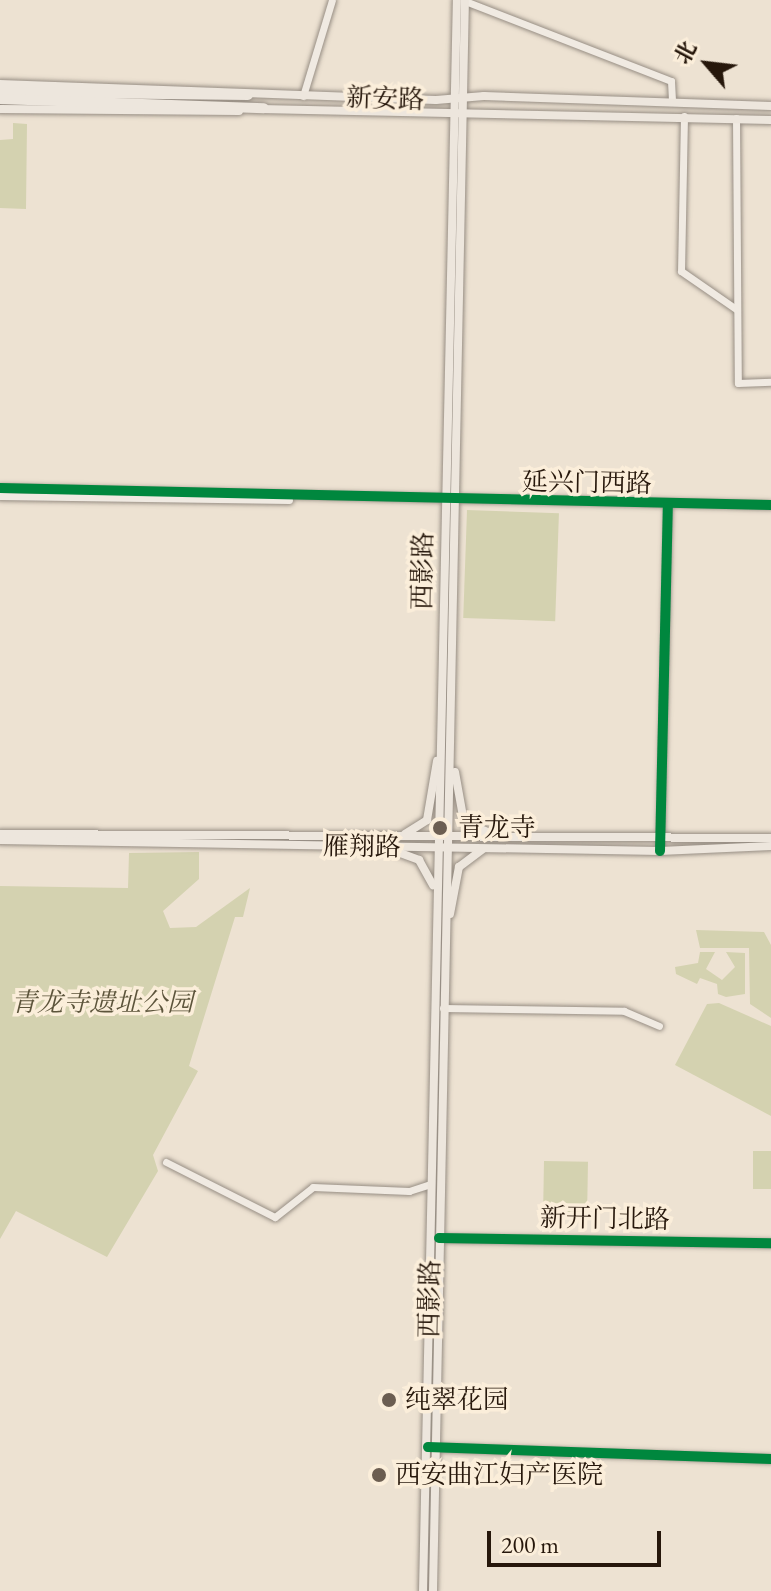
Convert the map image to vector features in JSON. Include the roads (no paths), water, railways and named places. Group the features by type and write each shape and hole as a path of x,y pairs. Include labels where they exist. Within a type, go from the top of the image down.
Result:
{"highway":[{"path":"0,92 248,95"},
{"path":"0,99 264,108"}],"main road":[{"name":"西影路","path":"457,0 460,100"},
{"name":"西影路","path":"423,1591 432,1447 439,1238 449,842 446,745 459,112 465,0"},
{"name":"新安路","path":"0,84 232,89 248,95 460,100 484,96 771,106"},
{"name":"新安路","path":"0,109 221,113 264,108 684,115 771,120"},
{"name":"西影路","path":"433,1591 431,1184 438,838 446,745"},
{"path":"394,836 417,830 427,820 446,745"},
{"path":"446,745 464,822 479,832 520,839"},
{"name":"雁翔路","path":"0,834 394,836 438,838 491,847 660,851 771,846"},
{"name":"雁翔路","path":"0,840 438,848 449,842 520,839 771,838"},
{"path":"380,847 421,863 431,877 436,906"},
{"path":"447,923 459,867 475,852 491,847"}],"street":[{"path":"303,96 332,0"},
{"path":"465,0 671,81 672,102"},
{"path":"684,115 681,271 736,309"},
{"path":"736,118 738,383 771,382"},
{"name":"延兴门西路","path":"0,488 668,507 771,505"},
{"name":"延兴门西路","path":"0,496 269,502 307,498"},
{"path":"660,851 668,507"},
{"path":"443,1008 624,1011 659,1026"},
{"path":"166,1162 275,1217 313,1187 409,1191 431,1184"},
{"name":"新开门北路","path":"439,1238 771,1243"},
{"path":"432,1447 771,1459"}],"place":[{"name":"青龙寺","path":"440,828"},
{"name":"纯翠花园","path":"389,1400"},
{"name":"西安曲江妇产医院","path":"379,1475"}],"park label":[{"name":"青龙寺遗址公园","path":"102,1003"}]}
